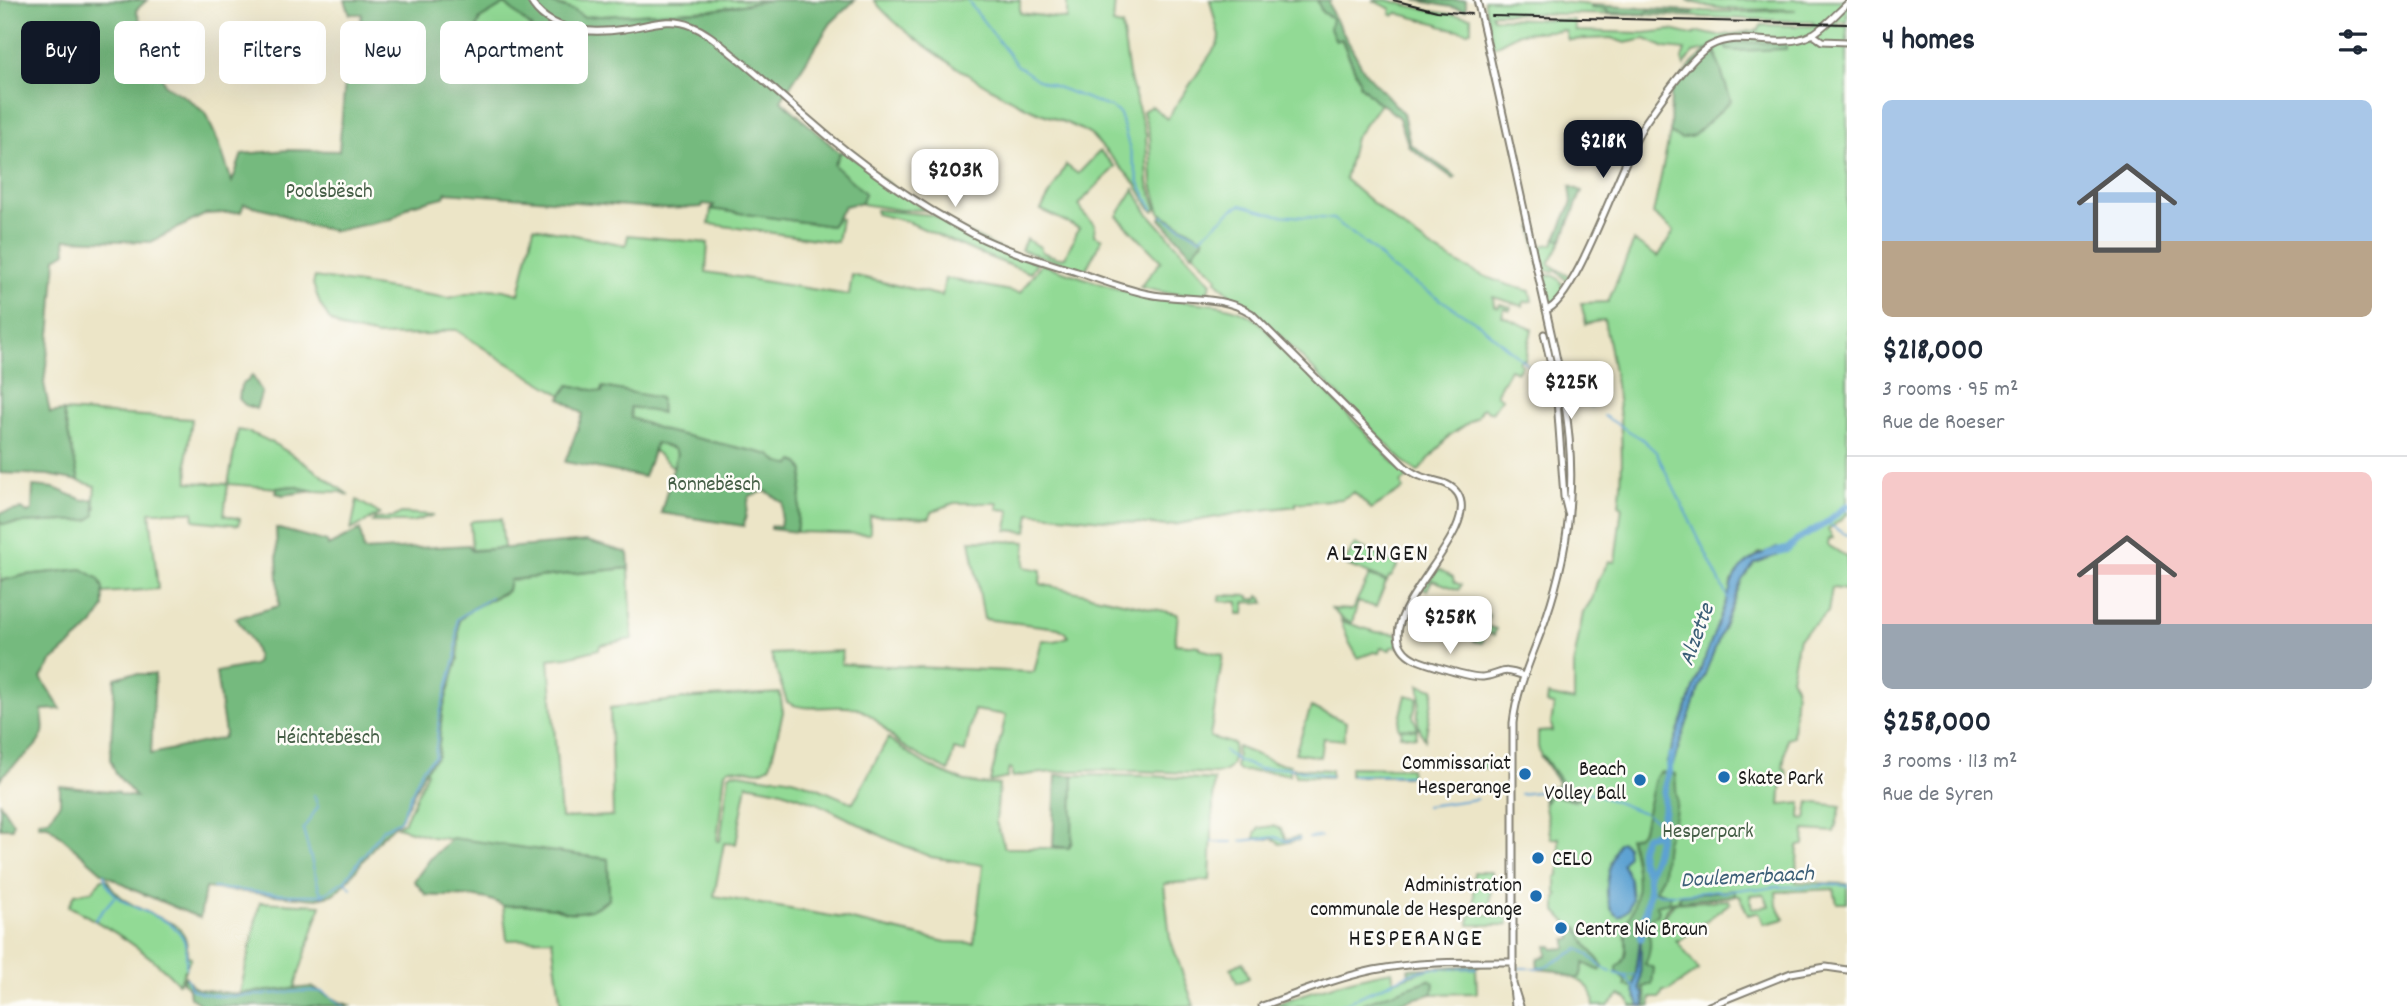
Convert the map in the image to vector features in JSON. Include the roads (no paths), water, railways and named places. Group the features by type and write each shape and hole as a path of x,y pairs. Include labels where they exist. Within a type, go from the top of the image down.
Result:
{"main road":[{"path":"530,0 547,20 585,31 624,29 669,22 691,25 752,70 842,147 931,211 975,235 1017,253 1124,288 1164,297 1219,300 1243,307 1259,318 1408,469 1421,477 1448,484 1460,498 1461,510 1444,551 1417,587 1403,617 1399,634 1404,650 1416,659 1477,677 1506,671 1524,676"},
{"path":"1477,0 1546,310 1565,406 1570,450 1569,516 1563,551 1551,602 1517,697 1513,723 1513,985 1518,1006"},
{"path":"1546,310 1556,305 1578,269 1644,124 1697,57 1716,43 1734,40 1789,40 1812,34 1847,4"},
{"path":"1812,34 1822,41 1847,42"},
{"path":"1544,334 1556,386 1564,497 1569,516"},
{"path":"1560,451 1570,450"},
{"path":"1262,1006 1334,981 1389,968 1513,962"},
{"path":"1709,1006 1791,973 1834,966 1847,970"}],"water":[{"path":"1777,548 1778,555 1755,563 1742,580 1697,694 1673,764 1667,762 1732,582 1747,563"},
{"path":"1622,842 1627,846 1628,855 1622,864 1630,879 1632,899 1628,910 1619,917 1608,902 1607,882 1618,843"},
{"path":"1641,930 1640,989 1644,1006 1639,1006 1634,991"}],"waterway":[{"path":"967,0 1017,65 1038,80 1112,108 1120,114 1139,183 1153,209"},
{"path":"1162,216 1200,238 1241,205 1278,215 1333,219 1371,248 1392,269 1479,324 1527,364"},
{"path":"1532,367 1551,383"},
{"path":"1569,393 1591,407"},
{"path":"1604,416 1642,439 1656,452 1728,598"},
{"name":"Alzette","path":"1768,554 1788,549 1847,506"},
{"path":"1826,523 1847,535"},
{"path":"345,880 383,829 400,820 422,769 435,756 440,713 456,656 457,619 491,597"},
{"path":"1224,751 1238,761 1260,769 1283,767 1330,776"},
{"name":"Alzette","path":"1641,938 1649,892 1648,874 1655,855 1672,755"},
{"path":"1351,775 1409,775"},
{"path":"1520,794 1577,790"},
{"path":"1584,791 1595,794"},
{"path":"314,795 318,807 303,829 319,889 323,895 345,880 351,888"},
{"path":"1598,795 1644,813"},
{"path":"1426,806 1477,799"},
{"path":"1647,815 1661,823"},
{"name":"Alzette","path":"1648,874 1641,860 1641,846 1646,836 1659,833"},
{"path":"1241,841 1275,837 1287,841 1300,839"},
{"path":"1309,838 1321,837"},
{"path":"1212,842 1233,842"},
{"path":"104,874 117,897 167,922 177,930 185,943 186,968"},
{"name":"Doulemerbaach","path":"1649,892 1683,894 1825,884 1847,886"},
{"path":"213,888 323,895"},
{"path":"95,920 114,897"},
{"path":"1518,968 1543,968 1579,949 1611,972"},
{"path":"1339,1006 1409,974 1429,969 1476,968"},
{"path":"1615,973 1635,975"},
{"path":"1625,977 1635,988"},
{"path":"187,978 191,989 219,996 313,991 323,992 344,1006"}],"railway":[{"path":"1393,0 1437,11 1471,14"},
{"path":"1492,16 1847,24"}],"place":[{"name":"Commissariat Hesperange","path":"1525,774"},
{"name":"Skate Park","path":"1724,777"},
{"name":"Beach Volley Ball","path":"1640,780"},
{"name":"CELO","path":"1538,858"},
{"name":"Administration communale de Hesperange","path":"1536,896"},
{"name":"Centre Nic Braun","path":"1561,928"}],"district":[{"name":"ALZINGEN","path":"1378,552"},
{"name":"HESPERANGE","path":"1416,937"}],"park label":[{"name":"Poolsbësch","path":"329,190"},
{"name":"Ronnebësch","path":"714,483"},
{"name":"Héichtebësch","path":"328,736"},
{"name":"Hesperpark","path":"1708,830"}]}
